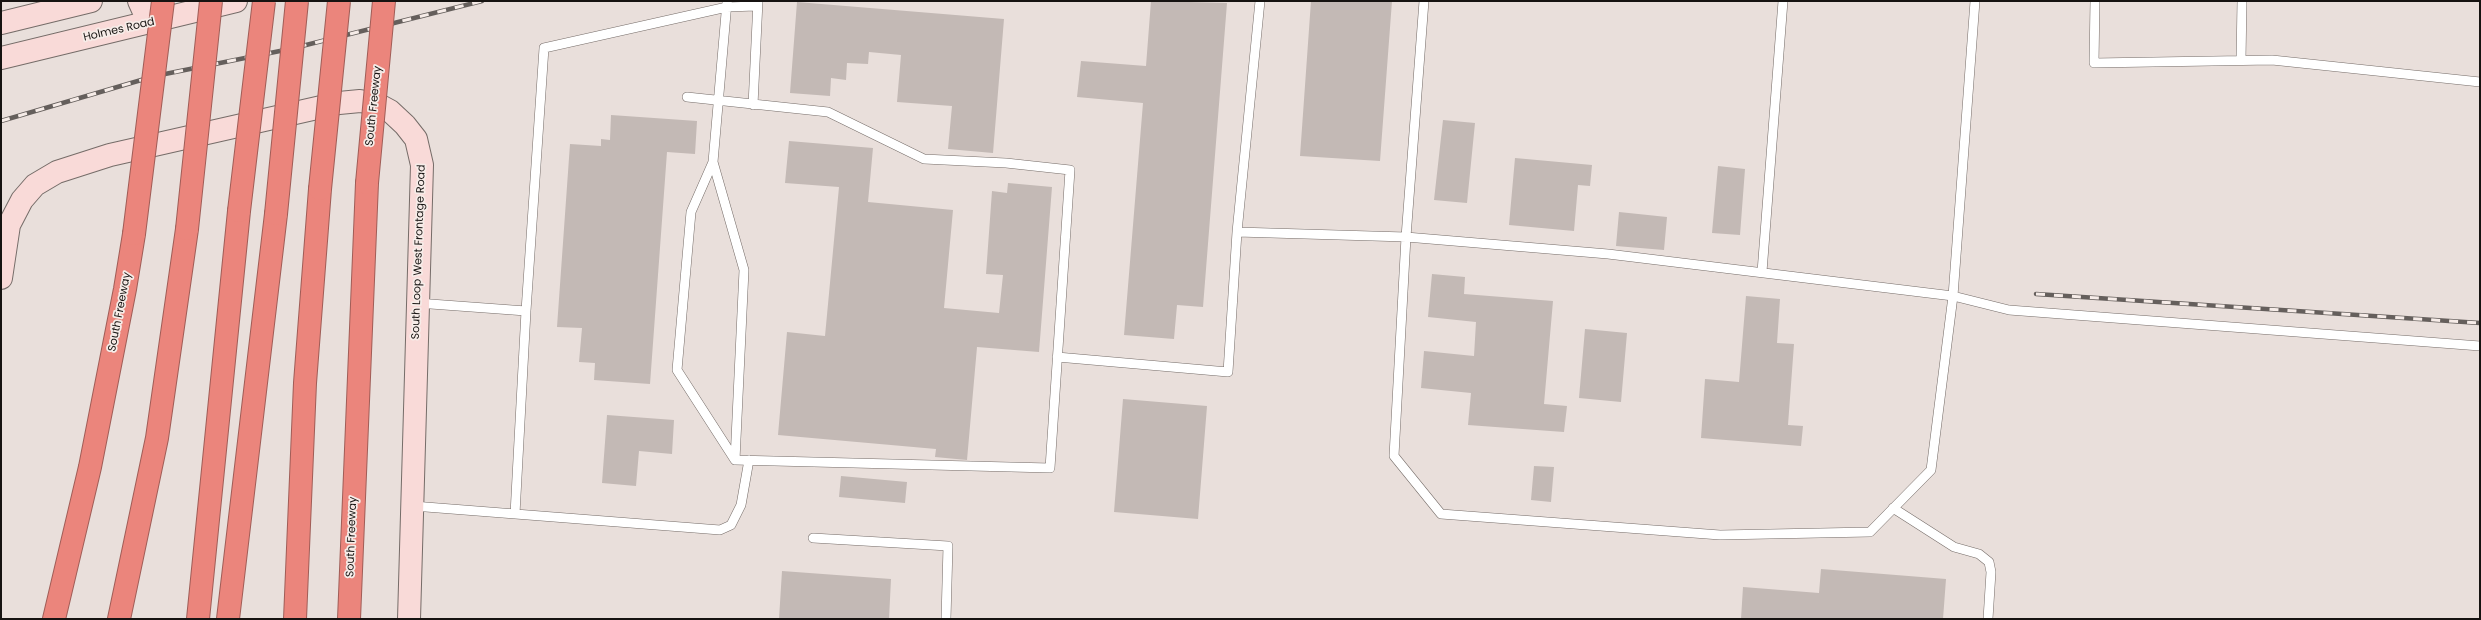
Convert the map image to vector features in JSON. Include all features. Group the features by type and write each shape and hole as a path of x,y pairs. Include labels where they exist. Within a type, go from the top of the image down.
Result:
{"highway":[{"name":"South Freeway","path":"54,619 90,467 126,289 164,1"},
{"path":"119,619 157,438 187,229 211,1"},
{"path":"198,619 239,211 264,1"},
{"path":"228,619 276,214 297,1"},
{"path":"295,619 305,383 320,189 339,1"},
{"name":"South Freeway","path":"349,619 367,183 384,1"}],"main road":[{"path":"1,23 91,1"},
{"path":"140,1 149,24"},
{"name":"Holmes Road","path":"1,58 149,24 236,1"},
{"name":"South Loop West Frontage Road","path":"1,278 9,225 22,200 35,185 56,172 110,155 339,102 360,101 377,104 390,111 406,125 416,139 420,152 422,187 417,303 409,619"}],"lane":[{"path":"1057,357 1228,372 1237,232 1260,1"},
{"path":"1424,1 1406,237 1394,456 1441,514 1720,535 1870,532 1931,470 1953,296 1975,1"},
{"path":"1762,272 1783,1"},
{"path":"2095,1 2094,63 2272,60 2480,82"},
{"path":"2241,60 2242,1"},
{"path":"727,4 713,162 691,212 677,370 735,460"},
{"path":"515,514 526,310 544,48 727,4 757,4 753,105"},
{"path":"687,97 828,112 924,158 1006,163 1070,170 1050,468 735,460"},
{"path":"713,162 744,270 735,460"},
{"path":"1237,232 1406,237 1608,254 1953,296 2009,310 2480,346"},
{"path":"417,303 526,310"},
{"path":"412,506 720,530 731,525 741,505 749,460"},
{"path":"1894,508 1954,547 1980,554 1989,562 1991,572 1988,619"},
{"path":"813,538 948,546 946,619"}],"building":[{"path":"1151,1 1227,3 1203,307 1177,305 1174,339 1124,335 1143,103 1077,97 1081,61 1146,66"},
{"path":"1311,1 1392,1 1380,161 1300,156"},
{"path":"797,2 1004,19 993,153 948,149 952,106 897,102 901,55 869,52 868,64 847,63 846,80 831,78 830,96 790,93"},
{"path":"611,115 697,121 695,154 667,152 650,384 594,380 595,363 579,362 582,328 557,327 570,144 601,146 601,139 610,140"},
{"path":"1443,120 1475,123 1467,203 1434,200"},
{"path":"789,141 873,148 868,202 953,210 944,308 999,313 1003,275 986,274 992,191 1007,193 1008,183 1052,187 1039,352 977,347 967,460 935,457 936,449 778,435 787,332 825,336 839,187 785,183"},
{"path":"1515,158 1592,165 1590,186 1578,185 1574,231 1509,225"},
{"path":"1718,166 1745,169 1740,235 1712,233"},
{"path":"1619,212 1667,217 1664,250 1616,246"},
{"path":"1432,274 1465,277 1464,294 1553,301 1544,404 1567,406 1564,432 1468,425 1471,393 1421,388 1424,351 1474,356 1476,322 1428,317"},
{"path":"1746,296 1780,299 1777,343 1794,344 1788,425 1803,426 1801,446 1701,438 1705,379 1739,382"},
{"path":"1585,329 1627,333 1621,402 1579,398"},
{"path":"1123,399 1207,406 1198,519 1114,512"},
{"path":"607,415 674,420 672,454 639,451 636,486 602,483"},
{"path":"1534,466 1554,467 1551,502 1531,500"},
{"path":"841,476 907,482 905,503 839,497"},
{"path":"1821,569 1946,579 1943,619 1741,619 1743,587 1819,593"},
{"path":"782,571 891,579 889,619 779,619"}],"railway":[{"path":"1,121 155,76 290,49 482,1"},
{"path":"2036,294 2480,323"}]}
